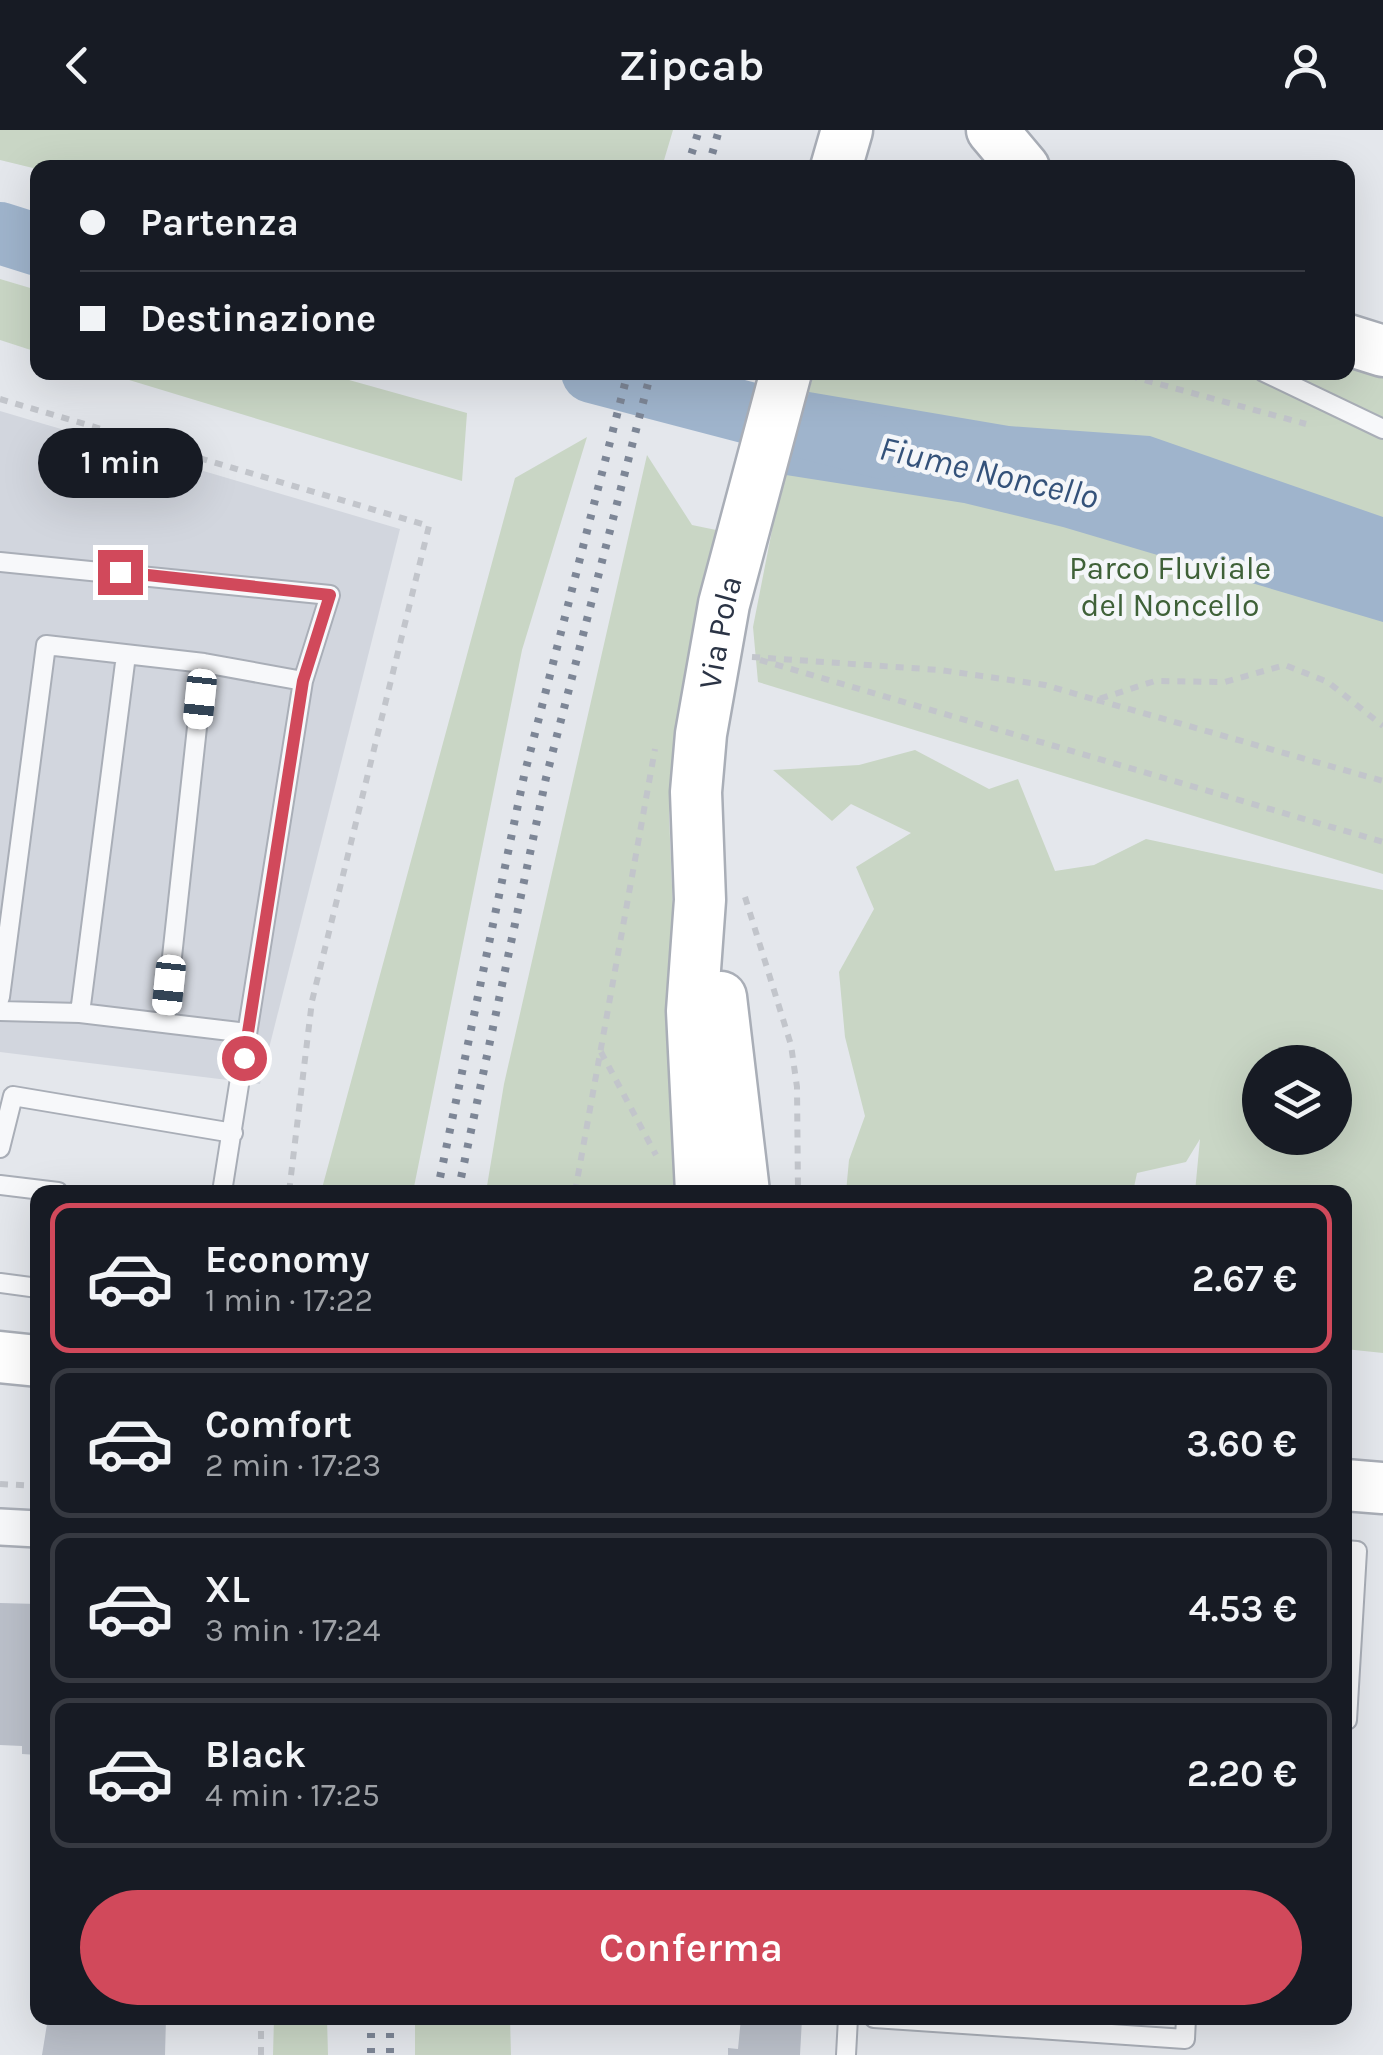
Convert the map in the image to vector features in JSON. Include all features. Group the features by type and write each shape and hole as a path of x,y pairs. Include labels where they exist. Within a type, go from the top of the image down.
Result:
{"main road":[{"path":"838,160 847,130"},
{"path":"992,130 1017,160"},
{"path":"1355,342 1383,350"},
{"name":"Via Pola","path":"743,1185 724,1012 720,889 696,792 724,604 784,380"},
{"name":"Via Pola","path":"682,1181 692,1011 720,889"},
{"path":"0,1356 30,1359"},
{"path":"1352,1458 1383,1460"},
{"path":"1352,1486 1383,1488"}],"street":[{"path":"0,1527 30,1529"}],"lane":[{"path":"1281,380 1383,429"},
{"path":"0,562 330,595 303,681 223,1185"},
{"path":"0,996 46,646 204,663 303,681"},
{"path":"80,1013 126,655"},
{"path":"165,1021 204,663"},
{"path":"0,1011 80,1013 247,1033"},
{"path":"0,1148 14,1096 232,1133"},
{"path":"0,1184 30,1188"},
{"path":"0,1283 30,1287"},
{"path":"1352,1551 1357,1552 1352,1628"},
{"path":"846,2055 848,2025"},
{"path":"978,2025 1185,2039 1186,2025"}],"path":[{"path":"1145,380 1312,425"},
{"path":"744,672 747,656"},
{"path":"747,656 940,670 1045,685 1383,781"},
{"path":"747,656 1383,842"},
{"path":"1096,700 1155,681 1226,682 1285,664 1328,682 1383,726"},
{"path":"576,1185 657,741"},
{"path":"720,889 750,924 791,1045 797,1087 798,1185"},
{"path":"601,1052 682,1181"},
{"path":"0,1484 30,1486"},
{"path":"261,2055 262,2025"}],"shaded area":[{"path":"0,411 400,529 260,1084 0,1052"}],"green space":[{"path":"0,130 673,130 664,160 30,160 30,167 0,160"},
{"path":"0,279 30,288 30,350 0,340"},
{"name":"Parco Fluviale del Noncello","path":"1355,362 1383,370 1383,874 758,682 753,627 774,520 812,380 1355,380"},
{"path":"129,380 349,380 467,413 462,481"},
{"path":"587,437 522,650 414,1185 323,1185 515,478"},
{"path":"647,455 692,525 721,531 688,661 669,814 683,1153 681,1185 487,1185 504,1084"},
{"path":"915,750 989,789 1018,779 1055,871 1094,865 1146,839 1383,890 1383,1353 1352,1350 1352,1185 1196,1185 1200,1139 1186,1162 1137,1173 1134,1185 847,1185 849,1160 865,1116 845,1037 839,972 874,909 856,867 911,833 851,804 832,821 773,770 859,765"},
{"path":"274,2025 327,2025 328,2055 273,2055"},
{"path":"415,2025 510,2025 511,2055 415,2055"}],"water":[{"path":"809,392 1009,426 1150,436 1383,517 1383,622 1063,527 964,503 786,475"}],"building":[{"path":"0,1603 30,1604 30,1754 22,1754 22,1746 0,1745"},
{"path":"47,2025 166,2025 165,2055 42,2055"},
{"path":"740,2025 802,2025 800,2055 728,2055 728,2048 738,2049"}],"waterway":[{"name":"Fiume Noncello","path":"0,233 30,242"},
{"name":"Fiume Noncello","path":"623,380 883,448"}],"railway":[{"path":"690,160 699,130"},
{"path":"710,160 719,130"},
{"path":"438,1185 524,776 626,380"},
{"path":"459,1185 546,778 649,380"},
{"path":"371,2025 371,2055"},
{"path":"390,2025 390,2055"}],"route":[{"path":"120,572 330,595 303,681 244,1058"}]}
